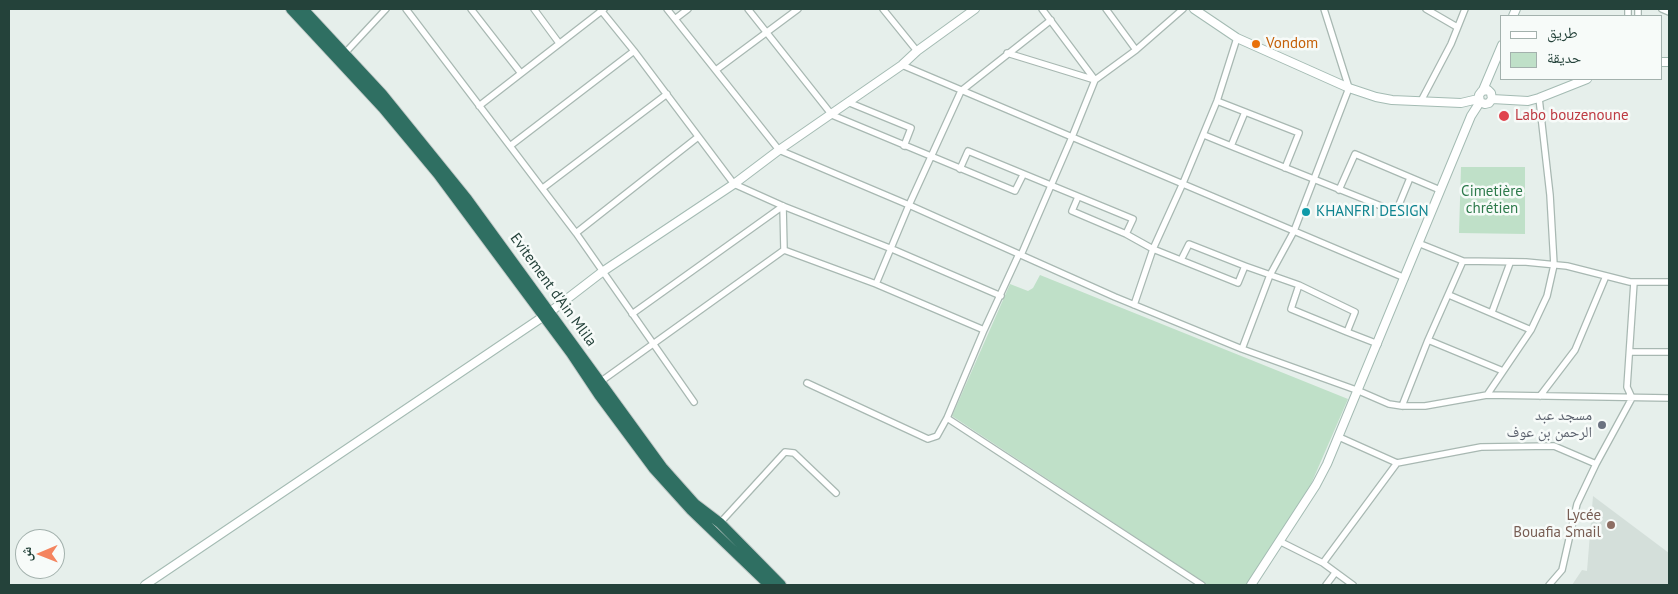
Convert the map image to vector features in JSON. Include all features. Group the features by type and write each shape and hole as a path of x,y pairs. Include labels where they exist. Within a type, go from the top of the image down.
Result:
{"highway":[{"name":"Evitement d'Ain Mlila","path":"291,9 366,88 413,143 547,313 676,484 696,504 720,523 781,585"},
{"name":"Evitement d'Ain Mlila","path":"303,9 345,53 425,146 472,206 547,313 619,423 654,469 691,510 769,585"}],"street":[{"path":"345,53 386,9"},
{"path":"406,9 576,233 694,402"},
{"path":"470,9 520,72"},
{"path":"534,9 559,43"},
{"path":"479,106 602,9 734,184 1000,296"},
{"path":"667,9 779,150 909,205 1134,305 1242,349 1359,391 1389,404 1402,406 1425,406 1487,395 1669,398"},
{"path":"675,19 688,9"},
{"path":"748,9 832,115 1015,191 1022,175"},
{"path":"716,70 798,9"},
{"path":"883,9 917,52"},
{"path":"145,585 547,313 602,272 734,184 779,150 902,65 975,9"},
{"path":"1042,9 1095,80"},
{"path":"1106,9 1136,50"},
{"path":"807,383 928,439 937,436 947,418 984,330 1051,186 1095,80 1136,50 1184,9"},
{"path":"1194,9 1237,38 1349,88 1386,100 1461,103 1479,100 1487,104 1492,99 1517,101 1539,98 1584,80"},
{"path":"1242,349 1270,275 1294,231 1349,88 1324,9"},
{"path":"1426,9 1457,27"},
{"path":"1421,101 1464,9"},
{"path":"1662,9 1669,12"},
{"path":"876,284 930,156 962,90 1050,20"},
{"path":"1134,305 1152,249 1204,135 1237,38"},
{"path":"1252,585 1316,485 1327,464 1479,100 1479,94 1484,90 1500,50"},
{"path":"510,146 634,52"},
{"path":"1007,53 1095,80"},
{"path":"902,65 1405,278"},
{"path":"1484,90 1488,90 1491,93 1492,99"},
{"path":"543,188 667,94"},
{"path":"1487,395 1531,330 1546,296 1554,266 1550,195 1539,98"},
{"path":"1217,101 1299,133 1285,168"},
{"path":"850,102 911,128 904,146"},
{"path":"1231,146 1245,112"},
{"path":"1204,135 1396,212 1410,178"},
{"path":"576,233 698,137"},
{"path":"960,169 968,151 1022,175 1133,219 1126,234"},
{"path":"1339,190 1354,154 1440,190"},
{"path":"1078,197 1072,211 1126,234 1152,249 1238,283 1245,266"},
{"path":"783,206 784,250"},
{"path":"632,314 783,206"},
{"path":"1181,260 1189,244 1299,285 1355,312 1347,332"},
{"path":"1418,244 1463,261 1526,262 1567,266 1634,282 1669,282"},
{"path":"784,250 876,284 984,330"},
{"path":"600,382 784,250"},
{"path":"1402,406 1428,340 1463,261"},
{"path":"1492,312 1510,262"},
{"path":"1540,396 1575,350 1606,276"},
{"path":"1632,398 1627,386 1634,282"},
{"path":"1299,285 1291,309 1378,344"},
{"path":"1449,294 1531,330"},
{"path":"1428,340 1503,371"},
{"path":"1630,352 1669,352"},
{"path":"1549,585 1562,570 1577,504 1596,464 1632,398"},
{"path":"947,418 1202,585"},
{"path":"1338,437 1397,463 1481,447 1554,446 1596,464"},
{"path":"720,523 785,452 794,453 836,493"},
{"path":"1323,563 1397,463"},
{"path":"1279,541 1323,563 1353,585"},
{"path":"1326,585 1335,573"}],"shaded area":[{"name":"Lycée Bouafia Smail","path":"1593,496 1669,553 1669,585 1572,585 1582,570 1587,571"}],"green space":[{"name":"Cimetière chrétien","path":"1461,167 1525,167 1525,234 1459,233"},
{"path":"1040,275 1348,399 1308,491 1247,585 1208,585 952,416 1010,284 1028,291 1033,288"}],"place":[{"name":"Vondom","path":"1256,44"},
{"name":"Labo bouzenoune","path":"1504,116"},
{"name":"KHANFRI DESIGN","path":"1306,212"},
{"name":"مسجد عبد الرحمن بن عوف","path":"1602,425"},
{"name":"Lycée Bouafia Smail","path":"1611,525"}]}
